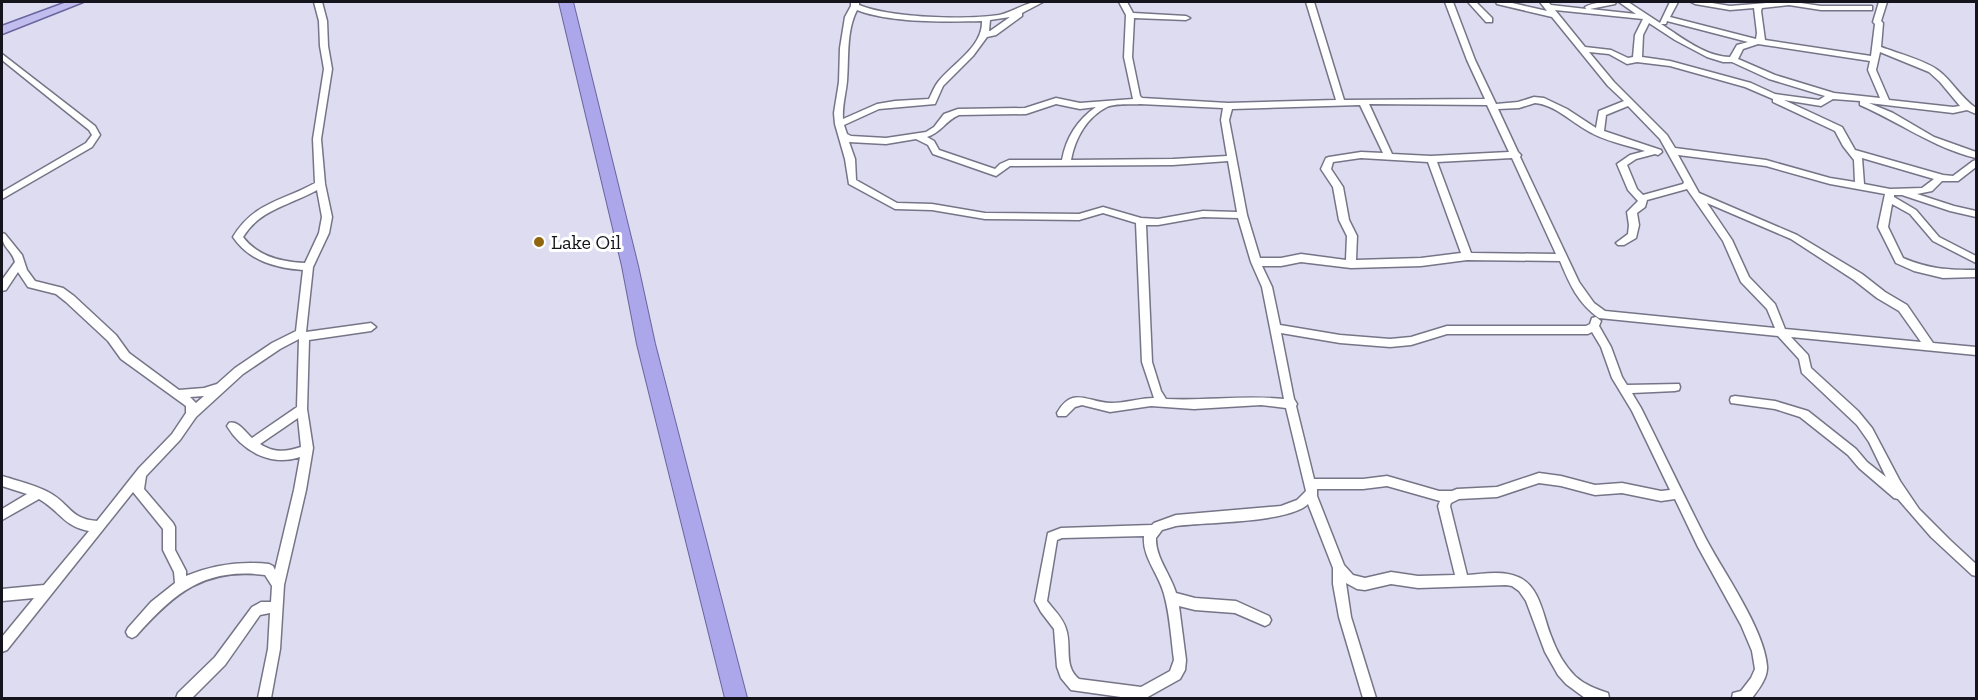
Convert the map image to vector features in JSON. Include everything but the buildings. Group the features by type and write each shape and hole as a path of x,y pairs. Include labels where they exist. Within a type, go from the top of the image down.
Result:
{"highway":[{"path":"566,2 630,266 646,344 736,699"}],"main road":[{"path":"2,30 77,2"}],"street":[{"path":"265,699 273,659 278,585 300,490 306,450 302,409 302,335 309,267 326,223 320,184 317,139 328,69 323,21 318,2"},
{"path":"983,35 993,33 1023,10 1039,2"},
{"path":"1123,2 1130,15 1128,57 1136,97 1140,101"},
{"path":"1310,2 1341,103"},
{"path":"1449,2 1471,60 1563,258 1583,297 1596,312 1603,315 1784,334 1977,351"},
{"path":"1472,2 1489,20"},
{"path":"1500,2 1523,8 1583,11"},
{"path":"1551,11 1598,6 1612,2"},
{"path":"1623,2 1662,29 1712,57 1727,61 1733,60 1772,77 1819,93 1953,110 1964,108 1964,104"},
{"path":"1662,29 1674,2"},
{"path":"1695,2 1730,8 1785,2 1821,8 1867,5 1879,25 1872,70 1886,102"},
{"path":"1876,22 1883,2"},
{"path":"1023,10 986,18 904,15 862,10 855,4 849,17 843,48 839,124 850,159 852,182 895,206 932,207 985,216 1080,217 1103,210 1141,221 1169,221 1203,214 1242,215"},
{"path":"1758,42 1762,33 1757,18 1760,5"},
{"path":"1570,10 1640,17 1649,20"},
{"path":"1551,11 1611,84 1664,137 1688,183 1727,240 1745,279 1771,307 1784,334 1804,358 1806,370 1833,393 1868,431 1904,500"},
{"path":"1130,15 1186,18"},
{"path":"839,124 872,108 932,102 941,84 962,64 983,35 987,25 986,18"},
{"path":"1665,18 1758,42 1873,59"},
{"path":"1637,59 1640,52 1636,42 1645,22 1649,20"},
{"path":"1733,60 1740,47 1758,42"},
{"path":"1877,48 1932,70 1964,104 1977,111"},
{"path":"1582,49 1611,52 1627,61 1637,59 1670,64 1748,85 1813,118 1836,126 1841,131 1845,144 1859,163 1860,187"},
{"path":"2,56 92,128 96,135 89,145 2,196"},
{"path":"1766,93 1780,98 1818,103 1835,96"},
{"path":"1852,98 1890,115 1931,138 1977,155"},
{"path":"843,136 850,139 886,141 918,136 934,131 944,119 958,112 1026,111 1056,101 1075,106 1140,101 1228,106 1341,103 1519,105 1534,100 1544,101 1590,128 1658,152"},
{"path":"1600,132 1602,113 1630,102"},
{"path":"1364,103 1389,156"},
{"path":"1066,163 1070,143 1075,134 1089,116 1107,104"},
{"path":"1228,106 1225,120 1242,215 1256,262 1267,287 1312,490 1339,568 1343,604 1369,699"},
{"path":"918,136 931,143 936,152 996,174 1009,163 1173,162 1191,159 1225,160 1232,157"},
{"path":"1642,200 1634,192 1622,164 1633,157 1671,150 1766,163 1889,195 1913,212 1936,239 1977,260"},
{"path":"1852,152 1942,178 1960,177 1977,163"},
{"path":"1351,264 1352,236 1344,220 1340,191 1328,174 1327,162 1347,156 1431,159 1517,155"},
{"path":"1431,159 1467,256"},
{"path":"1889,195 1929,189 1942,178"},
{"path":"1642,200 1686,186 1688,183"},
{"path":"309,267 267,260 238,237 261,210 297,198 320,184"},
{"path":"1903,193 1977,214"},
{"path":"1696,195 1794,237 1858,277 1902,308 1930,346"},
{"path":"1889,195 1883,227 1899,260 1910,266 1935,272 1977,274"},
{"path":"1621,243 1633,236 1632,212 1642,205 1642,200"},
{"path":"1141,221 1147,362 1156,392 1163,403"},
{"path":"2,236 14,249 25,277 32,284 59,291 70,299 112,338 125,356 191,404 192,414"},
{"path":"1256,262 1301,258 1351,264 1428,261 1467,256 1563,258"},
{"path":"2,286 20,262"},
{"path":"1596,312 1594,326 1606,347 1612,369 1702,543 1746,622 1758,651 1760,674 1745,697 1738,699"},
{"path":"1275,328 1339,338 1399,342 1414,341 1429,334 1447,330 1562,332 1588,330 1594,326"},
{"path":"2,646 100,528 143,471 176,437 192,414 222,386 251,362 302,335 371,327"},
{"path":"178,394 204,392 222,386"},
{"path":"1624,389 1675,387"},
{"path":"1735,400 1775,405 1804,414 1904,500 1951,551 1977,571"},
{"path":"1062,413 1072,404 1082,401 1110,408 1139,403 1206,405 1261,401 1292,404"},
{"path":"250,445 302,409"},
{"path":"233,426 250,445 275,458 292,456 306,450"},
{"path":"143,471 138,490 169,527 169,550 180,571 181,585"},
{"path":"1153,530 1149,536 1151,548 1172,598 1180,660 1178,670 1175,675 1137,696 1076,685 1068,681 1061,659 1060,629 1041,601 1052,537 1061,533 1153,530 1168,522 1210,516 1247,516 1276,511 1304,502 1312,490 1387,481 1439,496 1497,492 1539,478 1595,490 1622,488 1662,496 1678,494"},
{"path":"2,481 39,493 56,504 75,523 100,528"},
{"path":"2,515 39,493"},
{"path":"1452,496 1446,500 1444,506 1462,580"},
{"path":"132,632 163,599 181,585 224,571 246,567 269,570 278,585"},
{"path":"1339,568 1349,579 1365,584 1391,578 1418,582 1506,579 1520,584 1531,599 1539,624 1564,676 1586,693 1603,699"},
{"path":"2,595 46,591"},
{"path":"1172,598 1195,604 1236,607 1265,620"},
{"path":"183,699 220,661 256,611 261,608 277,607"}],"place":[{"name":"Lake Oil","path":"539,242"}]}
